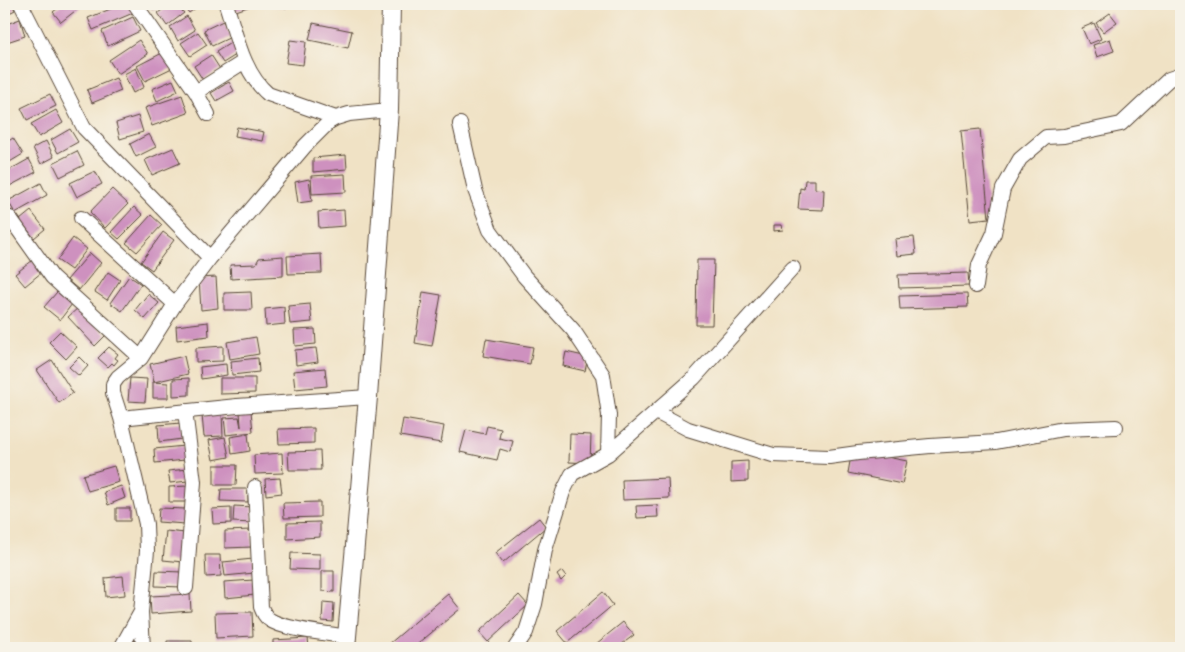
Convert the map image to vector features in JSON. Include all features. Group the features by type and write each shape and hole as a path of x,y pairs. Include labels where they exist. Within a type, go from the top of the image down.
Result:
{"main road":[{"path":"347,642 368,396 389,110 391,4"}],"street":[{"path":"20,4 84,128 210,258"},
{"path":"135,4 196,92 208,114"},
{"path":"226,4 245,61 258,83 268,94 336,118"},
{"path":"196,92 245,61"},
{"path":"976,286 979,266 994,233 1003,189 1020,159 1046,137 1064,136 1121,124 1169,79 1181,75"},
{"path":"143,648 141,612 147,551 146,524 121,418 113,394 113,384 118,377 141,358 175,304 210,258 305,146 329,122 349,114 389,110"},
{"path":"460,124 475,190 490,230 524,276 573,330 602,375 609,415 608,454"},
{"path":"10,218 52,277 141,358"},
{"path":"81,218 175,304"},
{"path":"515,648 526,632 535,604 545,550 563,492 572,474 608,454 694,378 793,268"},
{"path":"121,418 237,406 368,396"},
{"path":"184,411 194,482 186,588"},
{"path":"656,412 688,429 773,455 829,458 858,453 930,446 996,442 1063,429 1116,426"},
{"path":"255,487 261,607 265,616 290,627 347,642"},
{"path":"121,648 141,612"}],"building":[{"path":"4,4 12,4 15,10 4,16"},
{"path":"63,4 84,4 61,22 53,12"},
{"path":"123,4 129,4 133,13 93,30 88,18"},
{"path":"147,4 161,4 154,10"},
{"path":"170,4 176,4 184,13 167,26 158,13"},
{"path":"182,4 201,4 189,13"},
{"path":"233,4 256,4 236,11"},
{"path":"266,4 287,4 286,8"},
{"path":"1110,13 1117,22 1103,32 1096,23"},
{"path":"187,16 195,30 178,41 170,27"},
{"path":"133,17 140,31 108,46 102,31"},
{"path":"20,19 25,36 4,43 4,25"},
{"path":"223,21 231,37 212,46 204,30"},
{"path":"313,23 352,31 348,48 309,40"},
{"path":"1094,23 1101,39 1089,44 1082,28"},
{"path":"198,32 207,45 190,56 181,43"},
{"path":"1110,39 1114,51 1097,57 1093,45"},
{"path":"139,40 148,54 118,74 109,60"},
{"path":"290,40 306,42 303,65 286,63"},
{"path":"232,42 239,53 223,63 216,52"},
{"path":"166,51 174,67 145,81 137,66"},
{"path":"211,55 220,69 203,80 194,66"},
{"path":"136,68 144,87 133,93 124,74"},
{"path":"116,78 121,91 92,103 87,90"},
{"path":"173,80 178,91 157,101 152,89"},
{"path":"229,82 234,91 216,101 211,93"},
{"path":"50,94 56,106 27,120 21,108"},
{"path":"182,95 188,113 152,126 145,108"},
{"path":"56,110 63,123 39,137 31,124"},
{"path":"138,116 143,132 120,139 116,123"},
{"path":"237,127 264,132 262,141 235,136"},
{"path":"70,129 78,142 58,153 51,140"},
{"path":"980,129 989,218 970,220 961,131"},
{"path":"149,134 156,147 136,157 130,144"},
{"path":"13,138 23,154 8,163 4,156 4,144"},
{"path":"46,141 54,157 41,164 33,148"},
{"path":"173,148 180,163 152,175 145,160"},
{"path":"77,151 84,165 60,177 53,163"},
{"path":"346,155 347,169 313,172 313,158"},
{"path":"29,159 36,172 4,189 4,173"},
{"path":"95,171 102,184 77,197 70,183"},
{"path":"345,174 346,192 312,194 311,176"},
{"path":"309,179 312,201 298,203 295,182"},
{"path":"805,180 815,180 815,189 824,190 823,210 798,209 800,188 804,189"},
{"path":"41,183 47,195 15,213 8,201"},
{"path":"112,189 128,204 105,228 90,212"},
{"path":"134,207 143,215 119,239 111,232"},
{"path":"344,210 345,226 319,228 318,212"},
{"path":"31,211 45,229 34,238 20,220"},
{"path":"151,215 162,225 137,252 126,243"},
{"path":"774,225 782,225 783,230 774,231"},
{"path":"163,232 174,240 152,270 141,262"},
{"path":"914,237 916,254 897,256 895,239"},
{"path":"73,238 87,249 71,270 57,260"},
{"path":"90,253 101,263 79,290 67,280"},
{"path":"321,254 322,273 288,274 287,256"},
{"path":"283,256 283,276 231,279 230,265 256,264 259,258"},
{"path":"33,260 42,272 25,286 15,274"},
{"path":"697,260 714,260 712,325 696,325"},
{"path":"108,272 120,280 107,300 95,292"},
{"path":"968,273 969,286 899,288 898,275"},
{"path":"129,276 141,284 122,311 110,303"},
{"path":"216,277 218,308 201,310 199,278"},
{"path":"57,292 72,304 60,320 44,307"},
{"path":"251,292 252,310 224,310 224,293"},
{"path":"423,292 441,295 432,346 415,343"},
{"path":"148,294 159,303 145,319 135,310"},
{"path":"967,294 968,307 900,309 899,296"},
{"path":"310,304 312,322 290,324 288,306"},
{"path":"79,307 106,335 95,346 68,317"},
{"path":"284,307 285,324 266,326 265,309"},
{"path":"208,322 209,336 177,340 176,326"},
{"path":"315,329 316,344 295,346 294,330"},
{"path":"60,331 77,347 66,359 49,342"},
{"path":"256,337 259,354 230,359 227,342"},
{"path":"486,339 533,347 530,364 483,356"},
{"path":"223,346 223,361 196,362 196,348"},
{"path":"109,347 118,354 115,358 118,360 114,365 112,363 108,367 98,358"},
{"path":"316,348 318,362 296,365 295,350"},
{"path":"566,352 588,357 585,371 563,366"},
{"path":"184,356 188,374 154,382 150,364"},
{"path":"79,357 88,366 79,376 69,367"},
{"path":"258,358 259,372 232,375 231,361"},
{"path":"52,360 73,393 59,403 37,370"},
{"path":"226,364 227,375 201,379 200,367"},
{"path":"325,368 327,386 295,389 293,371"},
{"path":"130,378 147,379 145,402 128,401"},
{"path":"189,378 189,395 173,396 173,379"},
{"path":"220,378 255,378 255,393 220,394"},
{"path":"153,382 168,383 168,398 153,398"},
{"path":"251,411 253,432 226,435 224,418 239,417 241,427 240,412"},
{"path":"222,414 223,436 204,437 202,415"},
{"path":"403,419 444,426 441,443 400,436"},
{"path":"181,423 182,439 159,442 158,425"},
{"path":"487,426 501,429 499,438 513,441 510,452 500,449 497,460 460,452 466,430 485,434"},
{"path":"314,428 314,443 279,444 278,429"},
{"path":"248,434 250,451 232,454 230,437"},
{"path":"570,434 591,435 590,463 569,462"},
{"path":"225,437 229,457 213,460 209,440"},
{"path":"184,446 185,460 155,463 154,449"},
{"path":"852,450 907,461 902,484 848,473"},
{"path":"320,451 321,470 289,470 288,452"},
{"path":"282,453 283,473 255,474 254,455"},
{"path":"748,461 748,481 731,482 731,462"},
{"path":"214,465 237,465 236,485 214,485"},
{"path":"114,466 119,482 88,491 83,475"},
{"path":"187,469 188,481 170,483 168,471"},
{"path":"280,478 282,493 266,495 265,479"},
{"path":"668,478 669,498 623,500 622,480"},
{"path":"121,486 125,498 108,505 104,492"},
{"path":"187,486 187,502 169,502 169,487"},
{"path":"221,489 248,489 248,502 220,501"},
{"path":"320,502 320,517 284,518 283,503"},
{"path":"657,505 658,517 637,518 636,506"},
{"path":"234,506 253,507 252,523 233,522"},
{"path":"116,508 130,508 130,521 116,521"},
{"path":"159,508 186,509 185,524 158,522"},
{"path":"231,508 231,523 213,524 212,509"},
{"path":"539,518 546,527 503,563 495,553"},
{"path":"320,522 320,537 287,539 287,523"},
{"path":"251,530 252,547 225,548 225,531"},
{"path":"166,531 185,533 183,562 163,560"},
{"path":"291,553 320,554 320,570 290,569"},
{"path":"205,555 220,555 221,576 206,577"},
{"path":"253,559 254,573 225,576 223,562"},
{"path":"156,571 183,572 182,587 155,586"},
{"path":"322,571 334,571 334,592 322,591"},
{"path":"562,571 566,576 561,581 557,575"},
{"path":"123,576 125,595 106,597 105,578"},
{"path":"254,580 255,595 225,598 224,582"},
{"path":"603,592 613,605 567,643 557,631"},
{"path":"190,594 191,611 151,614 150,596"},
{"path":"448,594 460,609 413,648 392,648 389,644"},
{"path":"519,595 528,605 488,642 479,632"},
{"path":"323,602 334,603 333,622 322,621"},
{"path":"252,612 253,636 216,638 215,613"},
{"path":"623,622 634,635 617,648 591,648"},
{"path":"308,638 309,648 273,648 273,640"},
{"path":"167,641 192,641 192,648 167,648"}]}
